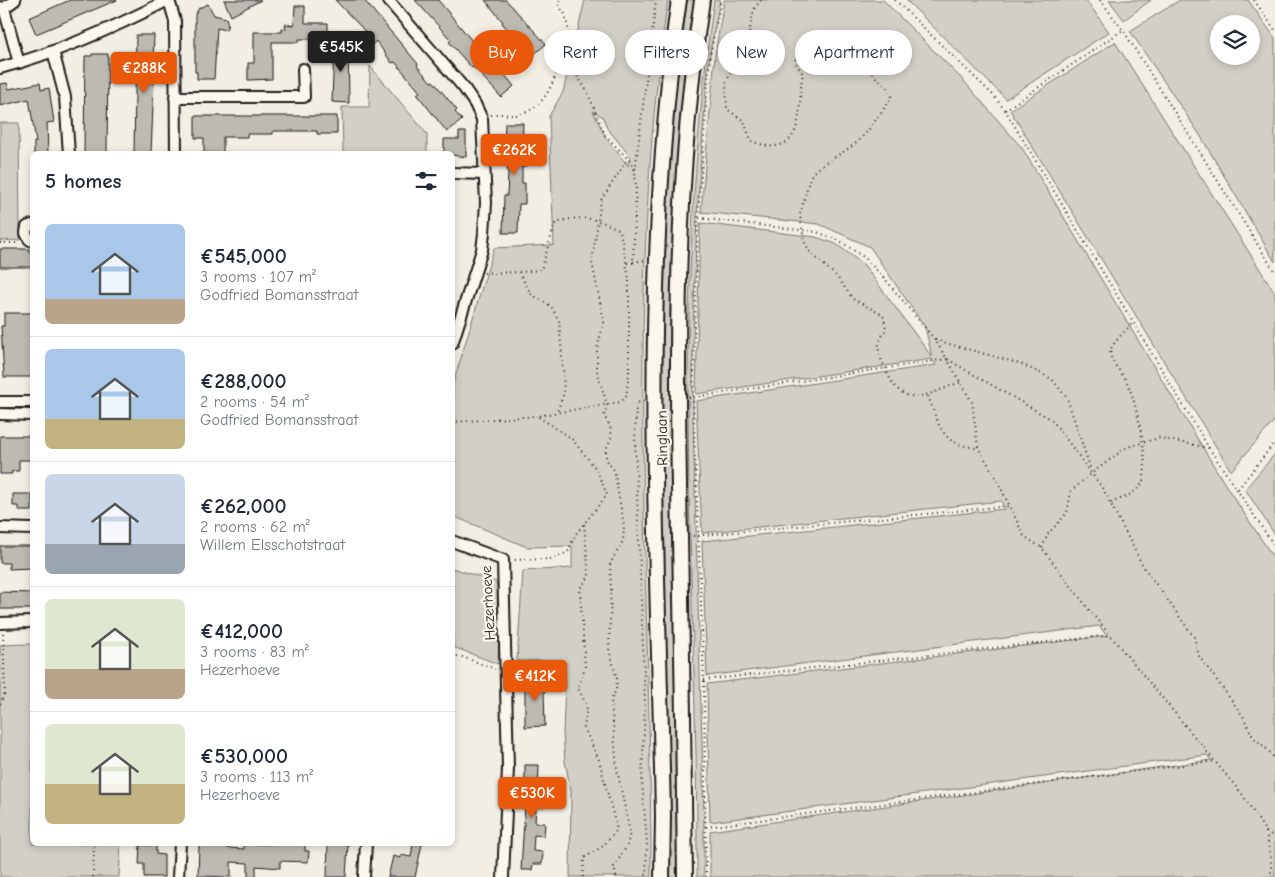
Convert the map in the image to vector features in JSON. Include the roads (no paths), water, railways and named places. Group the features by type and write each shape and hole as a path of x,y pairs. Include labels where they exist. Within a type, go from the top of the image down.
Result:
{"main road":[{"name":"Ringlaan","path":"662,877 663,816 655,348 657,248 665,121 679,0"},
{"name":"Ringlaan","path":"685,877 677,427 678,318 686,139 702,0"}],"street":[{"path":"15,0 2,7 19,62"},
{"path":"0,68 54,51 131,19 169,0 176,21 176,151"},
{"path":"388,0 464,88 476,104 482,119 486,203 482,250 455,334"},
{"path":"54,51 65,97 70,151"},
{"path":"175,97 304,97 303,69"},
{"path":"455,173 484,174"},
{"path":"30,226 27,227 26,234 30,239"},
{"path":"0,402 30,402"},
{"path":"0,414 30,414"},
{"path":"0,528 30,528"},
{"name":"Hezerhoeve","path":"455,541 504,560 508,768 504,877"},
{"path":"2,623 30,622"},
{"path":"178,877 180,846"},
{"path":"364,877 366,846"}]}
